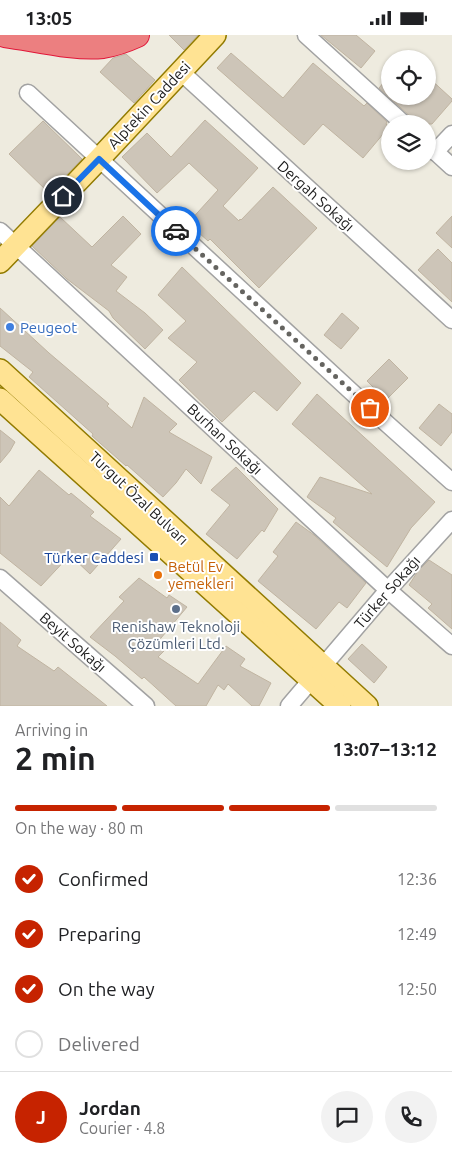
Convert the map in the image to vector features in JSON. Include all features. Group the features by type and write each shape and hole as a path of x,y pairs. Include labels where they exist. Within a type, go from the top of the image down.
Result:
{"highway":[{"path":"5,35 79,46 104,46 137,35"}],"main road":[{"name":"Alptekin Caddesi","path":"0,262 8,238 99,159 215,35"},
{"name":"Turgut Özal Bulvarı","path":"0,370 317,673 340,706"},
{"name":"Turgut Özal Bulvarı","path":"0,399 317,673 367,706"}],"street":[{"path":"306,35 394,115"},
{"name":"Dergah Sokağı","path":"181,72 452,320"},
{"path":"28,93 356,396 452,482"},
{"path":"436,145 452,134"},
{"path":"436,153 452,167"},
{"name":"Burhan Sokağı","path":"8,238 388,590 452,646"},
{"name":"Türker Sokağı","path":"317,673 388,590 452,520"},
{"name":"Beyit Sokağı","path":"0,578 146,706"},
{"path":"289,706 317,673"}],"building":[{"path":"169,35 198,35 184,50"},
{"path":"321,35 356,35 375,51 361,68"},
{"path":"231,53 283,98 313,63 364,106 367,103 381,116 381,137 363,158 323,124 304,145 217,68"},
{"path":"126,54 155,80 134,103 100,72 113,58"},
{"path":"436,84 452,99 436,119 436,115 409,115 398,105 436,105"},
{"path":"205,120 258,168 223,206 239,221 273,187 317,228 259,288 210,239 208,241 188,223 218,190 189,163 157,193 122,157 147,133 171,157"},
{"path":"43,121 82,159 49,193 9,154"},
{"path":"123,216 141,234 111,265 127,277 116,291 145,313 163,330 145,349 113,318 109,311 67,279 32,246 60,217 92,247"},
{"path":"452,216 452,248 436,233"},
{"path":"438,249 452,263 452,302 418,270"},
{"path":"182,267 301,383 277,411 254,391 222,422 179,380 197,362 168,338 186,321 158,295"},
{"path":"0,308 109,404 107,406 132,428 144,397 177,424 169,432 212,457 201,484 186,469 163,497 126,466 29,377 33,372 0,346"},
{"path":"342,313 359,328 341,349 324,335"},
{"path":"389,359 408,378 386,400 367,381"},
{"path":"317,394 435,502 411,528 387,567 333,522 336,518 307,497 320,477 372,494 292,424"},
{"path":"439,404 452,414 452,432 441,446 419,428"},
{"path":"0,430 15,442 0,463"},
{"path":"236,467 278,509 264,532 262,530 237,559 206,534 230,505 211,490"},
{"path":"39,470 69,495 71,493 94,512 90,516 121,539 90,574 70,555 41,586 0,553 0,497 9,506"},
{"path":"296,522 314,535 366,583 347,608 339,602 316,629 258,581 278,556 273,552"},
{"path":"429,560 452,575 452,629 428,608 432,604 409,585 418,571"},
{"path":"139,578 167,598 169,595 187,607 156,644 164,651 158,657 198,684 226,646 245,659 240,666 271,683 259,706 252,706 228,684 224,690 218,685 206,706 176,706 144,677 142,679 90,637 124,601 119,597"},
{"path":"0,622 21,640 17,646 54,671 58,667 107,706 0,706"},
{"path":"362,644 387,667 374,683 348,659"}],"way so far":[{"path":"176,231 370,408"}],"place":[{"name":"Peugeot","path":"10,327"},
{"name":"Türker Caddesi","path":"154,557"},
{"name":"Betül Ev yemekleri","path":"158,575"},
{"name":"Renishaw Teknoloji Çözümleri Ltd.","path":"176,609"}],"route":[{"path":"63,196 99,159 176,231"}]}
